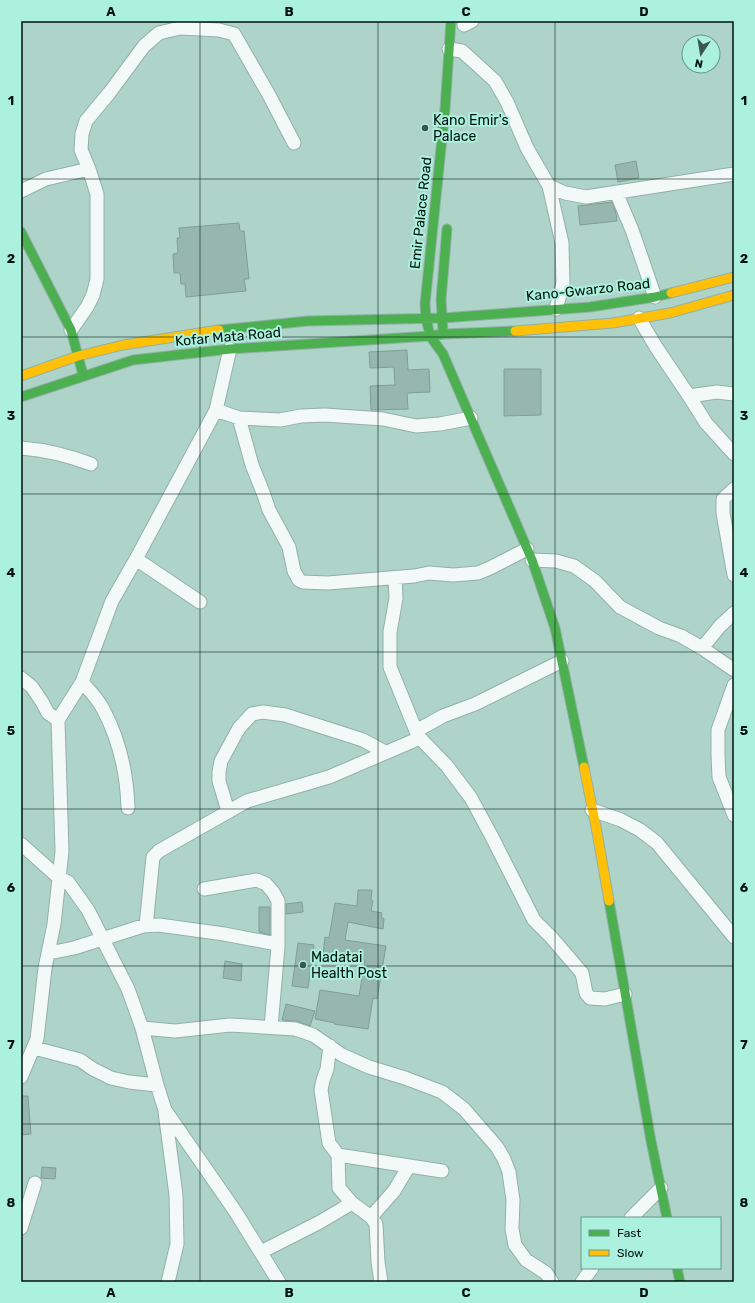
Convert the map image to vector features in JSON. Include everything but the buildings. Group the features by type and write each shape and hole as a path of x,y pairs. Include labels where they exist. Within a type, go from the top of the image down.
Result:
{"main road":[{"name":"Emir Palace Road","path":"451,21 461,65"},
{"name":"Emir Palace Road","path":"430,336 425,304 445,109 458,48"},
{"name":"Emir Palace Road","path":"443,354 443,318 441,300 448,220"},
{"path":"21,232 71,330 84,376"},
{"name":"Kano-Gwarzo Road","path":"443,318 529,310 590,307 655,297 734,277"},
{"path":"443,334 504,332 613,323 670,313 734,295"},
{"name":"Kofar Mata Road","path":"21,376 78,356 123,345 233,328 308,321 443,318"},
{"name":"Kofar Mata Road","path":"21,397 133,360 230,349 443,334"},
{"path":"430,336 443,354 471,418 529,554 556,628 592,810 667,1217"},
{"path":"677,1269 680,1282"}],"street":[{"path":"71,330 87,307 93,294 97,279 97,194 81,150 82,134 86,121 110,92 144,46 159,33 180,28 219,30 234,34 269,95 294,143"},
{"path":"458,48 495,81 507,102 527,148 549,186 562,243 563,283 556,309"},
{"path":"21,191 46,179 89,169"},
{"path":"549,186 565,193 586,197 734,174"},
{"path":"616,192 635,236 655,297"},
{"path":"639,318 656,347 706,423 734,454"},
{"path":"21,1077 24,1061 34,1048 37,1039 45,968 54,924 62,851 58,720 82,682 112,601 216,410 230,349"},
{"path":"689,396 717,392 734,394"},
{"path":"216,410 239,418 280,420 301,416 325,415 383,419 416,426 440,424 471,418"},
{"path":"239,418 252,464 269,510 289,547 294,571 299,580 303,582 328,583 395,578 428,573 453,575 478,572 529,554 574,566 595,581 620,607 659,628 681,636 702,648 734,670"},
{"path":"21,448 44,450 91,464"},
{"path":"734,489 723,499 723,513 734,575"},
{"path":"136,559 200,602"},
{"path":"395,578 396,598 390,632 390,667 418,734 447,766 471,798 534,920 582,973 586,993 590,998 605,999 625,994"},
{"path":"702,648 720,626 734,613"},
{"path":"146,926 153,857 155,854 247,801 329,777 385,752 418,734 443,716 475,704 562,662"},
{"path":"21,678 32,687 48,713 58,720"},
{"path":"82,682 102,707 112,730 122,760 128,808"},
{"path":"734,685 718,730 718,755 719,777 734,815"},
{"path":"228,811 219,781 221,761 239,728 252,714 263,712 285,715 363,740 385,752"},
{"path":"592,810 621,820 640,830 657,844 734,937"},
{"path":"21,844 58,877 68,882 88,910 128,989 142,1028 156,1085 165,1110 176,1194 177,1244 168,1282"},
{"path":"204,889 257,880 266,884 278,901 278,947 271,1027"},
{"path":"48,953 74,948 125,931 146,926 159,925 224,934 277,944"},
{"path":"142,1028 175,1031 230,1025 295,1029 313,1035 342,1055 368,1068 405,1078 442,1092 464,1109 497,1147 504,1159 509,1172 513,1200 512,1229 515,1245 526,1260 546,1273 552,1282"},
{"path":"330,1046 322,1090 329,1143 338,1155 339,1188 352,1203 371,1217 376,1224 378,1262 381,1282"},
{"path":"34,1048 80,1060 93,1069 111,1078 156,1085"},
{"path":"165,1110 235,1211 279,1282"},
{"path":"338,1155 442,1171"},
{"path":"371,1217 394,1191 409,1166"},
{"path":"21,1228 35,1183"},
{"path":"632,1217 661,1188"},
{"path":"261,1252 320,1222 352,1203"},
{"path":"582,1282 591,1269"}],"traffic: fast":[{"path":"429,331 425,304 445,109 451,21"},
{"path":"443,331 441,300 447,229"},
{"path":"21,232 71,330 82,371"},
{"path":"219,330 308,321 443,318 590,307 655,297 671,293"},
{"path":"21,397 133,360 230,349 443,334 515,331"},
{"path":"430,336 443,354 532,560 555,628 584,767"},
{"path":"609,901 651,1141 667,1217"},
{"path":"677,1269 680,1282"}],"traffic: slow":[{"path":"671,293 734,277"},
{"path":"515,331 613,323 670,313 734,295"},
{"path":"21,376 78,356 123,345 219,330"},
{"path":"584,767 609,901"}],"place":[{"name":"Kano Emir's Palace","path":"425,128"},
{"name":"Madatai Health Post","path":"303,965"}]}
